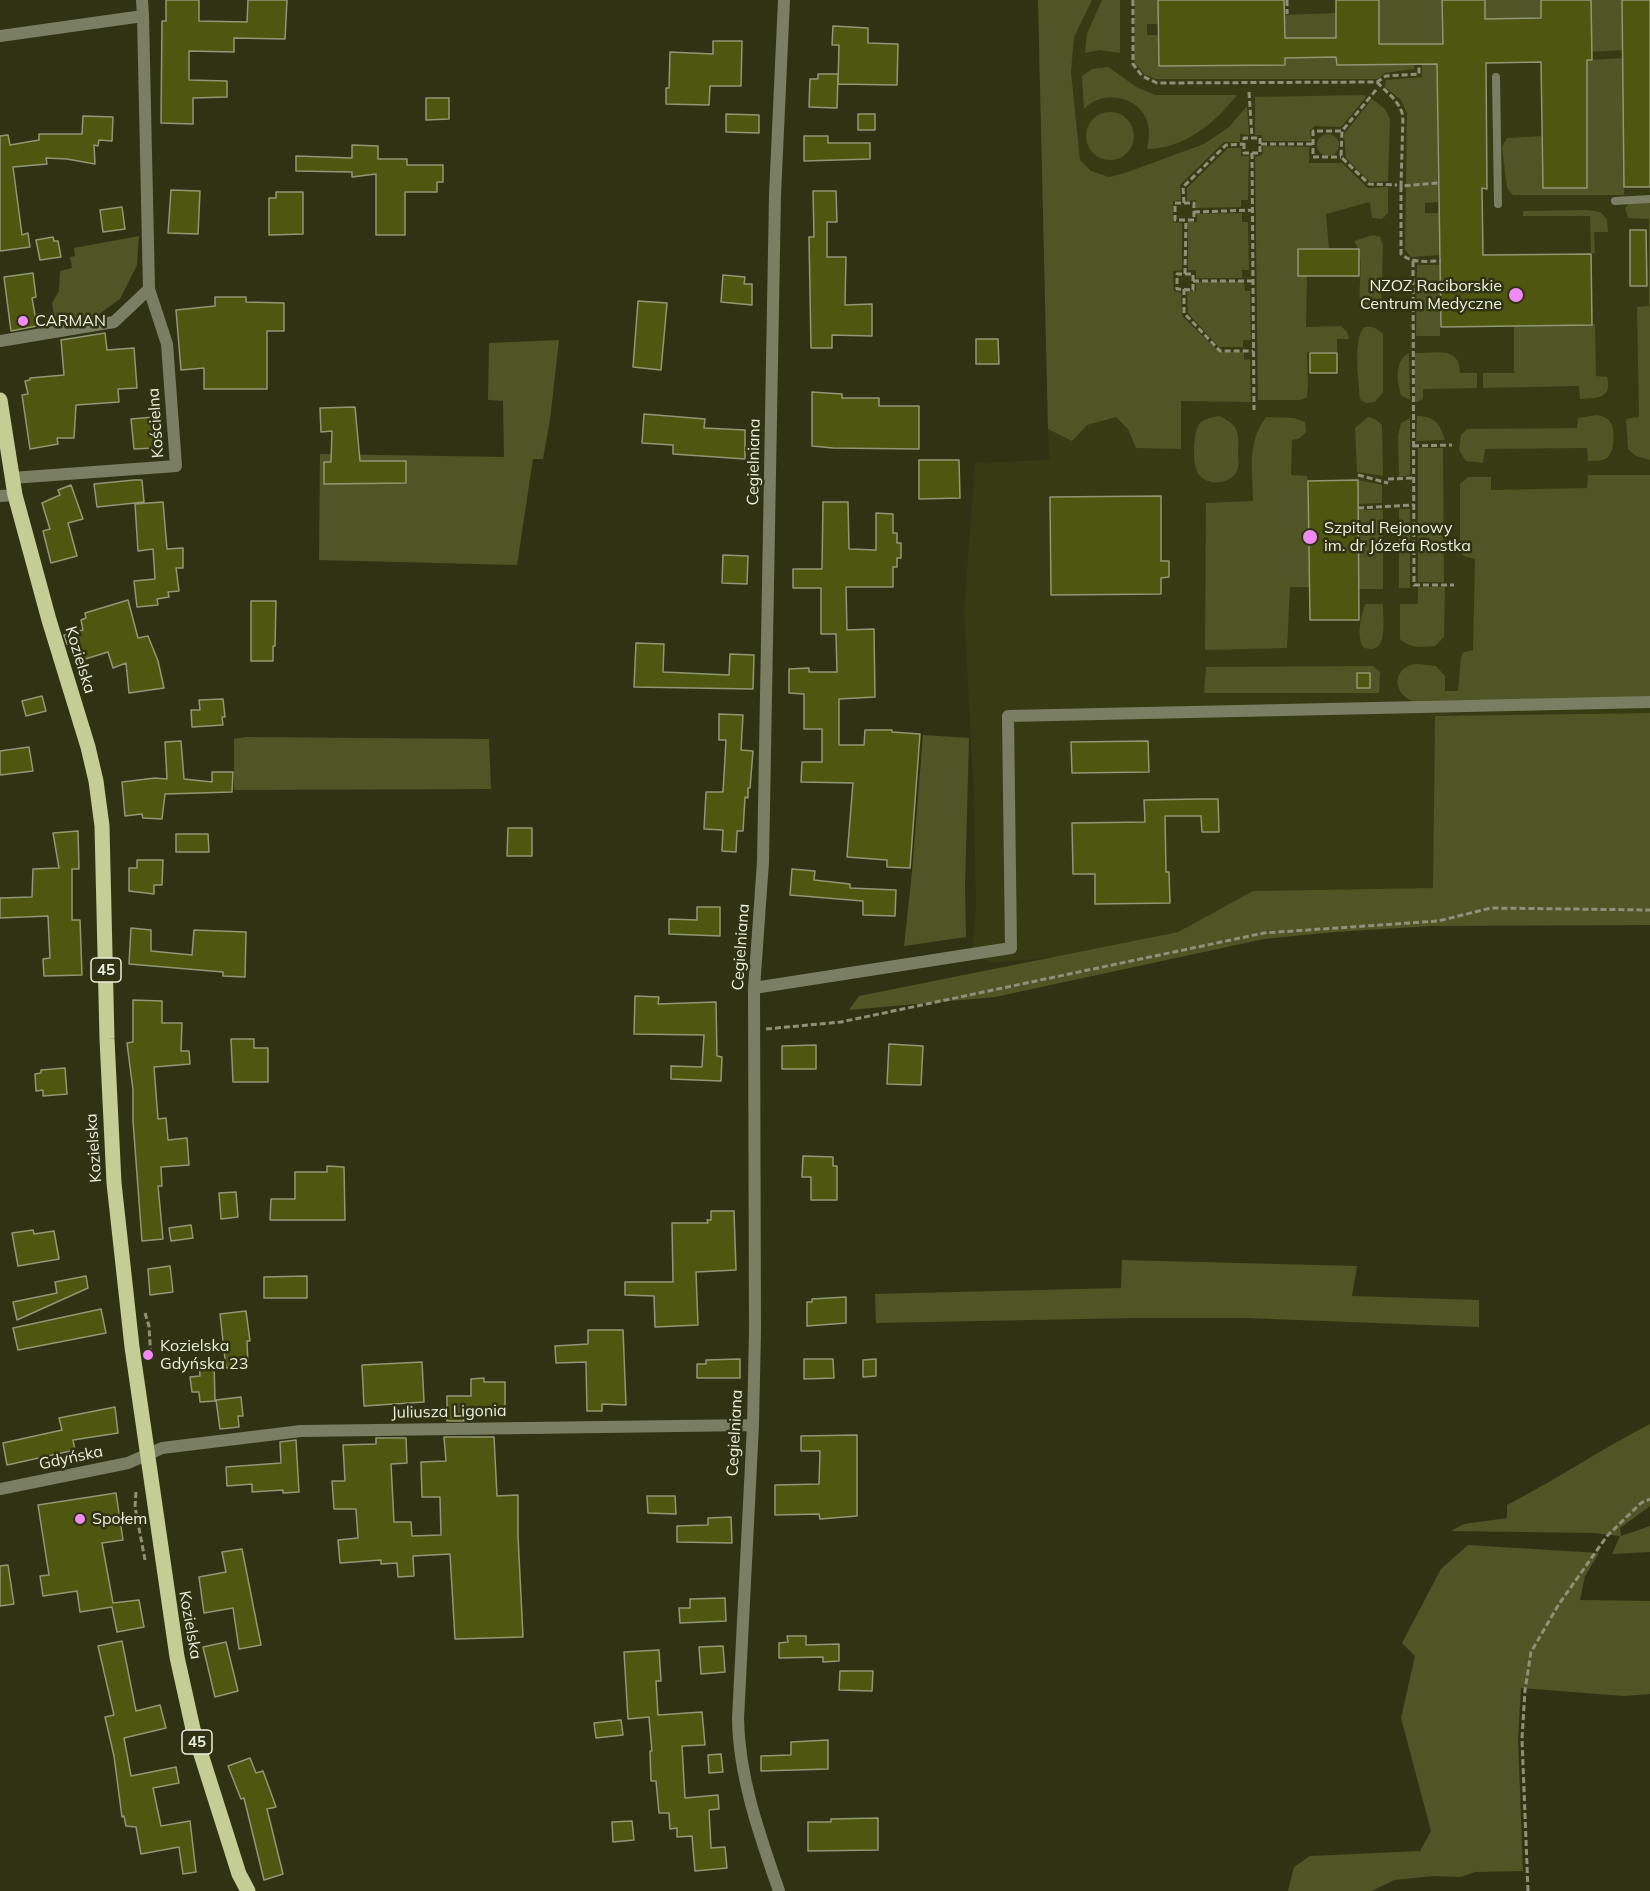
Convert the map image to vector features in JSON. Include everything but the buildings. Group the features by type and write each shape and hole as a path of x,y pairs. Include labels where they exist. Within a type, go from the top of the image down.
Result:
{"main road":[{"name":"Kozielska","path":"0,400 12,478 8,496 91,756 96,781 102,826 107,1039 114,1183 132,1347 167,1600 184,1690 239,1874 248,1891"}],"street":[{"name":"Kościelna","path":"12,478 176,466 167,344 149,289 142,0"},
{"name":"Cegielniana","path":"779,1891 763,1846 748,1790 740,1755 739,1737 753,1425 754,988 764,838 775,195 784,0"},
{"path":"0,36 143,16"},
{"path":"0,341 114,322 149,289"},
{"path":"754,988 1011,948 1008,716 1650,702"},
{"name":"Juliusza Ligonia","path":"147,1454 162,1448 301,1431 753,1425"},
{"name":"Gdyńska","path":"0,1489 128,1463 147,1454"}],"lane":[{"path":"1496,77 1498,204"},
{"path":"1615,201 1650,199"}],"path":[{"path":"1133,0 1133,64 1142,76 1157,83 1377,82 1386,76 1419,74 1419,64"},
{"path":"1287,0 1287,14"},
{"path":"1377,82 1401,107 1403,116 1399,185 1401,254 1413,261 1441,261"},
{"path":"1341,157 1342,131 1376,90"},
{"path":"1249,92 1252,137"},
{"path":"1342,131 1313,131 1313,157 1341,157 1369,184 1438,183"},
{"path":"1252,137 1260,138 1260,153 1244,153 1244,138 1252,137"},
{"path":"1184,203 1184,187 1192,178 1226,145 1244,144"},
{"path":"1260,144 1313,144"},
{"path":"1252,153 1254,410"},
{"path":"1175,203 1194,203 1194,212 1194,220 1175,220 1175,203"},
{"path":"1194,212 1253,210"},
{"path":"1185,220 1185,274"},
{"path":"1413,261 1414,585 1454,585"},
{"path":"1177,274 1185,274 1193,274 1193,290 1177,289 1177,274"},
{"path":"1193,281 1253,281"},
{"path":"1184,290 1184,313 1220,351 1254,351"},
{"path":"1413,446 1452,445"},
{"path":"1358,475 1388,481 1413,478"},
{"path":"1358,508 1414,505"},
{"path":"754,1030 841,1022 1264,933 1438,921 1491,908 1650,910"},
{"path":"1528,1891 1522,1739 1525,1690 1531,1652 1559,1604 1607,1536 1641,1503 1650,1499"}],"shaded area":[{"name":"Szpital Rejonowy im. dr Józefa Rostka","path":"1038,0 1650,0 1650,713 1435,716 1433,888 1253,891 1178,932 1052,957 990,963 972,948 976,908 974,798 964,611 975,463 1049,460"},
{"path":"1038,0 1092,0 1074,37 1071,72 1080,160 1091,171 1109,177 1204,144 1229,127 1247,106 1249,135 1240,134 1240,142 1224,142 1180,185 1181,200 1173,201 1173,222 1182,223 1182,270 1173,271 1174,291 1181,293 1182,316 1219,352 1244,352 1244,360 1250,359 1251,402 1181,401 1181,449 1136,448 1128,429 1116,417 1087,425 1072,441 1048,429"},
{"path":"1102,0 1120,0 1120,53 1100,50 1085,53 1087,34"},
{"path":"1135,0 1158,0 1158,24 1147,24 1147,35 1158,35 1159,66 1285,65 1285,58 1336,57 1337,65 1414,64 1414,69 1385,73 1378,79 1155,79 1144,74 1134,62"},
{"path":"1379,0 1442,0 1443,44 1379,44"},
{"path":"1485,0 1541,0 1541,18 1485,19"},
{"path":"1591,0 1622,0 1623,50 1587,52"},
{"path":"1336,13 1336,38 1285,38 1284,15"},
{"path":"1623,58 1624,195 1513,195 1507,188 1502,147 1507,138 1542,136 1543,188 1587,188 1587,60"},
{"path":"1422,64 1437,64 1438,202 1425,203 1425,213 1440,213 1441,255 1411,257 1405,250 1407,113 1401,100 1385,87 1386,80 1422,77"},
{"path":"1108,67 1138,88 1156,95 1237,95 1219,115 1198,132 1174,144 1147,149 1149,128 1136,105 1118,98 1109,98 1100,99 1084,109 1082,76 1092,69"},
{"path":"1363,95 1366,97 1341,127 1315,126 1310,130 1311,141 1263,141 1262,135 1255,135 1255,97"},
{"path":"1372,99 1385,109 1390,119 1388,181 1370,182 1346,158 1344,134"},
{"path":"1110,112 1127,119 1134,136 1127,153 1110,160 1093,153 1086,136 1093,119"},
{"path":"1328,134 1336,137 1339,145 1336,153 1328,156 1320,153 1317,145 1320,137"},
{"path":"1263,146 1309,147 1309,163 1342,163 1368,188 1388,187 1388,213 1382,219 1372,218 1370,202 1326,214 1329,249 1298,249 1298,276 1307,276 1306,327 1341,326 1347,332 1349,339 1337,339 1337,353 1307,352 1307,397 1301,400 1258,400 1255,157 1262,155"},
{"path":"1228,148 1241,148 1241,156 1249,156 1248,200 1241,200 1241,207 1196,208 1196,200 1187,201 1187,188"},
{"path":"1650,202 1650,460 1636,456 1628,449 1626,419 1639,417 1637,307 1649,306 1649,219 1628,218 1625,208 1630,203"},
{"path":"1587,210 1600,212 1607,219 1608,232 1594,232 1595,253 1591,254 1590,216 1523,216 1523,211"},
{"path":"1242,213 1242,222 1248,222 1249,270 1242,270 1242,278 1196,278 1196,270 1188,270 1188,222 1197,222 1197,214"},
{"path":"1373,235 1380,237 1383,245 1381,305 1373,310 1361,310 1361,265 1358,248 1354,241"},
{"path":"139,236 137,265 120,299 95,317 56,328 52,303 59,291 60,271 72,268 70,257 75,256 74,248"},
{"path":"1417,265 1441,265 1440,336 1416,336"},
{"path":"1244,281 1245,291 1250,291 1251,340 1243,340 1243,347 1219,347 1188,313 1187,291 1196,291 1196,282"},
{"path":"1595,324 1596,376 1607,377 1608,384 1608,390 1602,396 1580,399 1579,386 1483,388 1483,373 1514,373 1514,326"},
{"path":"1365,327 1375,328 1383,334 1383,392 1375,402 1366,403 1360,399 1357,360 1359,340"},
{"path":"559,340 543,459 533,459 517,565 319,560 320,454 504,457 503,401 488,400 489,343"},
{"path":"1438,352 1451,355 1459,364 1460,373 1477,373 1477,388 1423,389 1423,399 1415,401 1415,353"},
{"path":"1409,353 1410,400 1401,395 1398,384 1399,366"},
{"path":"1597,415 1608,419 1613,429 1611,452 1603,460 1588,461 1587,448 1485,449 1483,463 1466,461 1459,450 1461,435 1467,429 1577,428 1578,418"},
{"path":"1219,416 1231,423 1237,431 1238,468 1232,478 1215,482 1203,479 1199,475 1195,464 1194,448 1196,432 1201,422"},
{"path":"1417,416 1436,422 1445,440 1416,441"},
{"path":"1266,417 1294,418 1305,422 1306,432 1300,438 1292,440 1291,475 1307,476 1308,481 1309,587 1290,587 1287,648 1205,650 1206,503 1253,501 1253,447"},
{"path":"1368,417 1382,425 1383,476 1357,472 1355,428"},
{"path":"1410,418 1410,475 1399,477 1398,436 1401,423"},
{"path":"1418,448 1443,448 1444,582 1418,582"},
{"path":"1588,475 1650,475 1650,698 1413,701 1406,698 1398,687 1402,670 1416,664 1436,666 1445,676 1445,691 1458,691 1461,657 1464,652 1473,650 1475,559 1464,556 1460,552 1460,484 1468,477 1491,477 1491,490 1587,488"},
{"path":"1358,480 1382,485 1382,503 1358,504"},
{"path":"1399,509 1410,509 1410,588 1399,588"},
{"path":"1358,510 1383,510 1383,589 1359,589"},
{"path":"1418,587 1445,587 1444,637 1435,646 1412,646 1400,639 1400,604 1418,604"},
{"path":"1365,604 1383,604 1383,636 1377,647 1371,649 1363,647 1360,637"},
{"path":"1373,666 1380,672 1379,693 1204,693 1206,667"},
{"path":"1650,713 1650,925 1431,926 1264,939 995,997 849,1010 859,996 1178,932 1253,891 1433,888 1435,716"},
{"path":"923,735 969,738 966,937 904,946 912,872"},
{"path":"246,737 489,739 491,789 234,790 234,739"},
{"path":"1122,1260 1357,1266 1352,1296 1479,1300 1479,1327 1246,1318 876,1323 875,1294 1121,1288"},
{"path":"1650,1424 1650,1506 1620,1528 1621,1536 1650,1526 1650,1552 1612,1554 1620,1536 1595,1533 1451,1531 1464,1524 1507,1518 1507,1505"},
{"path":"1468,1545 1599,1553 1585,1576 1580,1600 1650,1601 1650,1694 1624,1696 1521,1688 1518,1739 1523,1871 1475,1872 1461,1877 1434,1876 1394,1880 1372,1891 1288,1891 1294,1867 1310,1856 1420,1851 1431,1831 1401,1718 1415,1656 1402,1643 1441,1569"}],"place":[{"name":"NZOZ Raciborskie Centrum Medyczne","path":"1516,295"},
{"name":"CARMAN","path":"23,321"},
{"name":"Szpital Rejonowy im. dr Józefa Rostka","path":"1310,537"},
{"name":"Kozielska Gdyńska 23","path":"148,1355"},
{"name":"Społem","path":"80,1519"}]}
